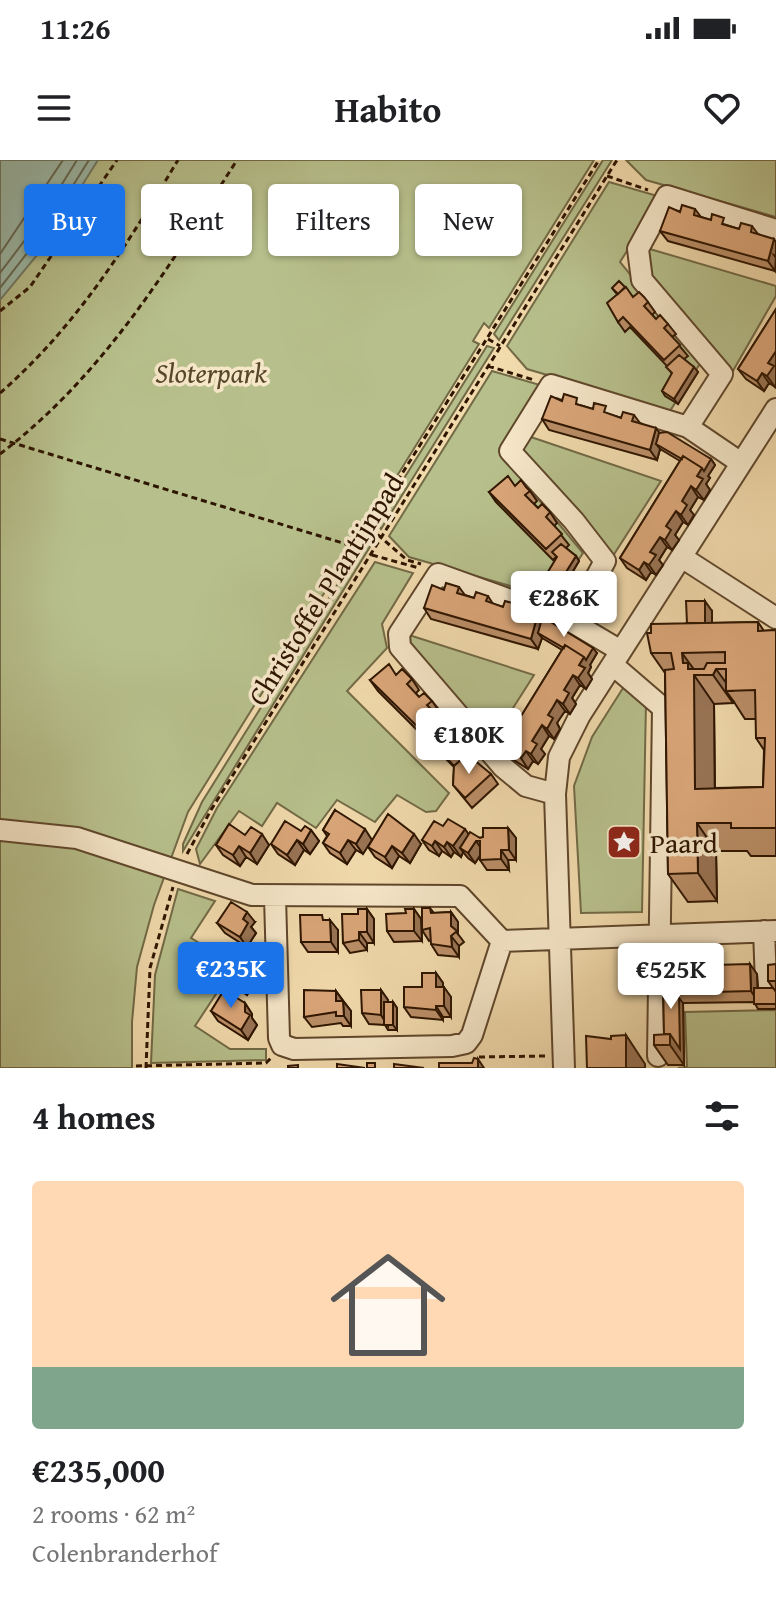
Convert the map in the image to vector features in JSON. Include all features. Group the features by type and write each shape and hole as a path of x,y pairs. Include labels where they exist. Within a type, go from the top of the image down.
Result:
{"street":[{"path":"688,427 722,374 642,280 638,249 667,196 776,230"},
{"path":"572,622 605,561 574,521 510,451 551,385 688,427 741,463"},
{"path":"564,1062 555,794 559,757 580,715 776,409"},
{"path":"683,558 776,618"},
{"path":"555,794 526,786 503,767 400,647 399,634 438,574 572,622 617,658 663,708 658,1056"},
{"path":"0,830 77,838 252,895 460,896 502,941"},
{"path":"275,897 278,1030 282,1045 307,1049 452,1046 466,1043 472,1035 502,941"},
{"path":"502,941 562,936 770,931 766,983 776,983"}],"path":[{"path":"0,311 30,287 117,160"},
{"path":"0,393 67,328 94,293 178,160"},
{"path":"0,454 69,394 115,343 154,291 237,160"},
{"path":"0,439 356,547 599,160"},
{"name":"Christoffel Plantijnpad","path":"146,1067 150,968 176,870 617,160"},
{"path":"607,176 667,196"},
{"path":"488,339 500,346"},
{"path":"488,366 551,385"},
{"path":"369,527 407,560 432,568 438,574"},
{"path":"371,554 438,574"},
{"path":"466,1043 480,1058 564,1062"},
{"path":"136,1066 266,1063 282,1045"}],"green space":[{"name":"Sloterpark","path":"28,160 594,160 489,328 484,323 473,341 479,344 188,812 154,905 137,967 132,1068 0,1068 0,201"},
{"path":"603,160 612,160 499,340 494,334"},
{"path":"626,160 776,160 776,217 646,180"},
{"path":"609,182 661,197 620,262 701,362 670,411 527,369 507,346"},
{"path":"643,247 776,286 776,296 730,376 644,275"},
{"path":"487,346 494,348 381,529 376,523"},
{"path":"492,371 540,385 500,453 583,553 553,598 409,557 389,536"},
{"path":"525,435 661,481 611,559 515,449"},
{"path":"369,534 376,537 183,851 183,844 202,802"},
{"path":"375,562 413,573 382,624 387,648 347,691 449,793 436,811 426,812 397,795 375,822 337,800 316,828 277,803 262,826 239,811 200,864 196,849 217,808"},
{"path":"409,635 534,675 492,741 411,653"},
{"path":"623,688 646,702 642,912 581,913 574,786 592,737"},
{"path":"178,889 215,901 191,938 211,950 193,981 216,994 195,1026 230,1049 266,1049 266,1060 151,1063 155,975"},
{"path":"776,1010 776,1068 678,1068 687,1067 685,1012"}],"water":[{"path":"0,160 98,160 83,184 24,184 24,256 36,256 0,300"}],"building":[{"path":"682,205 695,209 694,215 711,220 712,214 724,218 722,224 739,229 741,223 752,226 751,232 774,239 768,261 660,231 669,207 680,212"},
{"path":"619,281 625,287 618,294 612,288"},
{"path":"626,287 633,297 639,292 644,297 648,302 644,306 656,319 660,315 668,324 664,328 680,345 664,360 623,317 618,322 607,303"},
{"path":"776,309 776,351 768,363 774,366 767,376 762,373 757,381 738,369"},
{"path":"679,355 694,367 674,399 662,391 672,373 666,367"},
{"path":"564,394 577,398 576,404 593,409 594,403 606,406 604,412 621,418 623,412 634,415 632,421 656,428 650,450 542,419 551,396 562,401"},
{"path":"667,432 711,459 704,471 683,456 682,459 656,444 659,433"},
{"path":"683,456 702,468 697,476 703,479 696,490 691,486 682,501 687,505 681,515 676,511 666,526 671,530 665,540 660,537 650,552 656,555 649,565 644,562 639,570 620,558"},
{"path":"508,476 515,486 521,480 530,491 525,495 538,508 542,504 550,512 546,517 562,534 546,549 489,492"},
{"path":"561,544 576,556 556,588 543,580 557,557 552,552"},
{"path":"446,583 459,587 457,593 474,598 476,592 488,596 486,601 503,607 505,601 516,604 514,610 537,617 531,639 424,608 432,585 444,590"},
{"path":"686,601 705,601 705,623 687,623"},
{"path":"549,621 593,648 586,660 565,645 564,648 538,633 541,622"},
{"path":"758,622 758,631 776,630 776,828 731,828 731,823 697,823 698,873 668,874 665,670 674,669 671,653 651,653 647,633 651,633 651,624","holes":["725,652 725,663 707,663 704,669 688,669 688,663 683,663 682,653","716,669 726,669 726,691 755,690 756,738 765,738 763,787 695,789 694,675 713,675"]},
{"path":"565,645 584,657 579,665 585,668 578,678 573,675 564,690 569,693 563,704 557,700 548,715 553,718 547,729 542,725 532,741 537,744 531,754 526,751 521,758 502,747"},
{"path":"389,664 396,675 402,669 412,679 407,684 419,697 424,693 432,701 427,705 444,723 440,727 444,731 432,741 370,680"},
{"path":"447,736 465,756 454,766 436,746"},
{"path":"467,754 491,774 465,798 453,785 454,766"},
{"path":"335,810 365,829 356,844 348,840 340,853 323,843 329,834 323,830"},
{"path":"388,814 414,834 402,853 392,846 385,857 368,847"},
{"path":"448,819 465,829 453,846 447,842 444,847 435,841 432,846 422,840 434,821 443,826"},
{"path":"285,821 301,831 305,826 311,830 303,844 297,840 287,855 271,844"},
{"path":"229,824 245,835 251,827 262,834 250,853 239,846 233,855 216,845"},
{"path":"483,828 508,828 509,850 501,850 501,859 480,860 480,841 476,841 468,853 460,848 470,832 483,837"},
{"path":"231,902 247,912 243,919 248,923 240,937 217,923"},
{"path":"422,908 430,908 431,913 451,912 451,926 457,931 451,936 452,947 431,944 430,928 422,930"},
{"path":"358,909 367,909 367,932 359,932 359,940 343,943 342,914 358,914"},
{"path":"405,909 414,909 414,931 387,931 386,914 406,913"},
{"path":"300,915 322,915 323,920 330,920 331,942 301,942"},
{"path":"228,948 241,956 236,963 249,971 240,985 217,970"},
{"path":"750,964 751,991 676,993 675,966"},
{"path":"776,964 776,981 768,981 768,965"},
{"path":"422,973 436,973 436,987 444,987 444,1006 436,1006 436,1010 404,1007 404,987 422,987"},
{"path":"675,980 679,998 680,1049 670,1034 664,1034 663,981"},
{"path":"754,988 773,988 776,1004 754,1004"},
{"path":"224,990 245,1003 245,1012 250,1015 241,1030 211,1011"},
{"path":"304,990 336,991 336,1001 343,1001 344,1016 336,1016 336,1012 304,1017"},
{"path":"361,990 381,990 381,1015 362,1013"},
{"path":"384,1002 393,1002 393,1025 384,1025"},
{"path":"670,1034 670,1045 654,1045 654,1035"},
{"path":"626,1035 626,1068 587,1068 586,1036 611,1039 611,1036"},
{"path":"474,1058 478,1059 478,1068 439,1068 439,1063 472,1063"},
{"path":"337,1064 365,1068 337,1068"},
{"path":"394,1064 424,1068 394,1068"}],"place":[{"name":"Paard","path":"624,842"}]}
